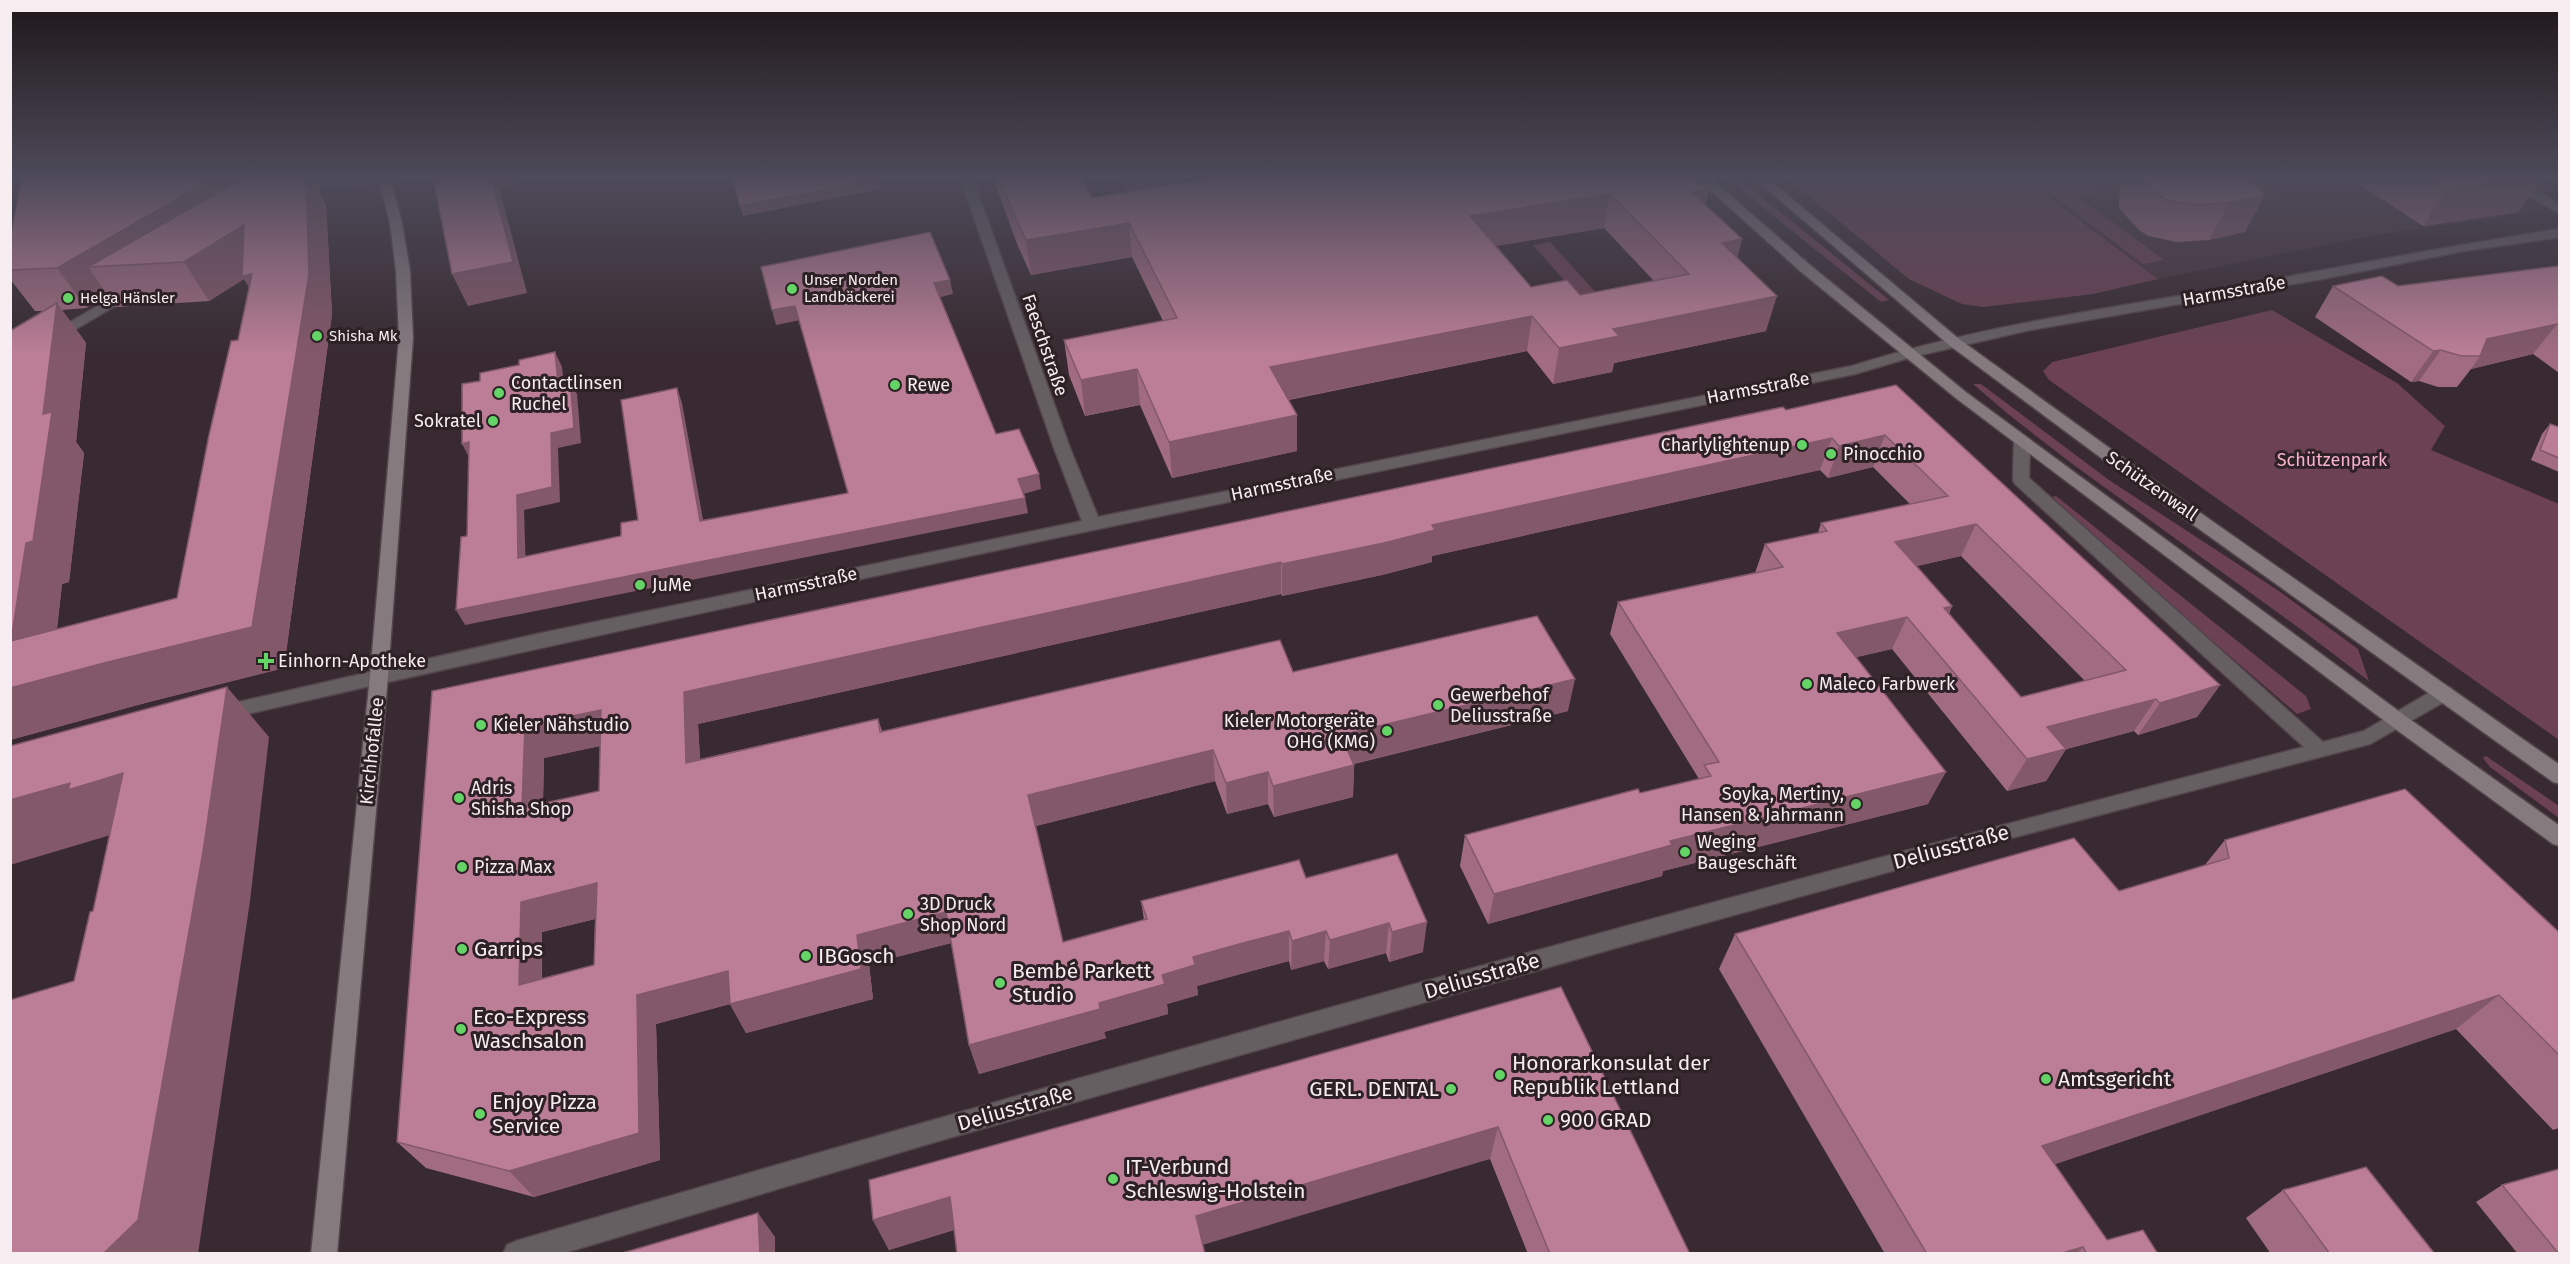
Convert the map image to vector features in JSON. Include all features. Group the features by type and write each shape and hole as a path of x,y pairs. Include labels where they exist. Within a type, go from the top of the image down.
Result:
{"main road":[{"name":"Kirchhofallee","path":"324,1254 379,676 406,338 403,271 398,236"},
{"path":"1769,236 1908,353 2022,441 2559,838"},
{"name":"Schützenwall","path":"1828,236 1953,342 2139,478 2559,776"}],"street":[{"name":"Faeschstraße","path":"984,236 1017,321 1069,469 1092,524"},
{"name":"Harmsstraße","path":"204,717 379,676 1092,524 1855,370 1908,353 2030,326 2322,275 2464,247 2539,236"},
{"path":"10,364 139,285"},
{"path":"2022,441 2021,480 2320,750"},
{"name":"Deliusstraße","path":"516,1254 928,1132 1593,945 2000,833 2370,737 2444,693"}],"shaded area":[{"path":"2101,236 2369,236 2369,236 2158,279"}],"green space":[{"path":"1799,236 1810,236 1889,300 1881,302"},
{"path":"1857,236 2101,236 2158,279 2093,294 1983,307 1962,304 1909,279"},
{"path":"2106,236 2131,236 2164,260 2143,264"},
{"path":"1550,242 1601,298 1583,302 1533,245"},
{"name":"Schützenpark","path":"2272,310 2397,383 2445,426 2431,450 2559,504 2559,740 2049,380 2043,371 2052,362"},
{"path":"1973,384 1981,384 2109,480 2279,591 2358,649 2369,681 2071,463"},
{"path":"2056,496 2306,696 2311,709 2297,714 2159,595 2052,497"},
{"path":"2486,756 2559,806 2559,818 2490,767 2483,758"}],"building":[{"path":"11,236 113,236 57,268 10,270"},
{"path":"142,236 226,236 184,262 88,267"},
{"path":"244,236 308,236 309,274 252,627 10,688 10,331 57,303 43,414 52,412 33,541 26,543 11,641 177,598 209,435 231,341 238,340 252,274 242,276"},
{"path":"445,236 506,236 513,262 452,274"},
{"path":"911,236 932,236 950,280 934,283 996,434 1019,429 1039,474 1018,479 1025,498 456,610 461,537 467,536 469,442 462,444 462,384 480,381 480,373 519,365 519,360 555,352 558,382 570,380 574,428 551,433 552,487 517,495 518,558 621,536 621,523 638,520 621,400 677,388 700,521 848,493 795,306 772,310 761,267"},
{"path":"1024,236 1050,236 1026,240"},
{"path":"1136,236 1487,236 1531,287 1567,280 1580,295 1689,274 1651,236 1739,236 1742,239 1722,243 1777,296 1613,329 1619,336 1559,348 1532,316 1270,367 1297,415 1169,442 1137,369 1081,380 1064,340 1177,318"},
{"path":"2559,266 2559,326 2557,324 2487,339 2480,356 2461,356 2441,350 2433,351 2333,286 2382,276 2398,286"},
{"path":"1896,385 2220,685 2160,703 2156,699 2047,727 2066,749 2027,759 1907,617 1837,633 1946,772 1670,841 1672,845 1494,894 1465,835 1638,789 1640,793 1711,776 1704,765 1719,762 1618,602 1783,567 1765,544 1827,531 1821,523 1948,496 1885,435 1839,446 1832,438 1432,525 1435,530 1384,543 1282,564 1281,562 684,692 686,763 878,719 880,732 1280,640 1293,672 1537,616 1575,679 1341,735 1354,765 1273,786 1268,772 1226,783 1213,750 1028,795 1063,942 1147,919 1141,901 1299,860 1306,878 1397,854 1427,922 1392,932 1389,923 1330,940 1326,931 1292,941 1289,931 1243,943 1193,957 1195,965 1162,975 1165,984 1099,1003 1100,1009 969,1045 946,912 857,935 861,969 730,1004 728,971 637,995 639,1133 509,1171 397,1142 432,691 1783,407 1786,410","holes":["1976,524 2126,670 2021,697 1944,608 1952,606 1895,542","601,710 599,791 522,808 525,726","597,883 594,965 519,985 521,902"]},
{"path":"2550,424 2559,427 2559,458 2540,450"},
{"path":"227,687 203,852 138,1220 103,1254 10,1254 10,1000 74,981 90,912 93,911 123,773 68,790 70,783 10,800 10,746"},
{"name":"Amtsgericht","path":"2405,789 2559,932 2559,1055 2499,995 2042,1146 2107,1240 2143,1230 2158,1254 2087,1254 2083,1247 2059,1254 1927,1254 1735,934 2074,838 2119,891 2229,858 2225,840"},
{"path":"1561,987 1690,1254 1550,1254 1498,1127 1196,1216 1205,1254 957,1254 950,1197 873,1220 869,1180"},
{"path":"2366,1167 2435,1254 2330,1254 2283,1190"},
{"path":"2559,1169 2559,1254 2502,1185"},
{"path":"758,1213 760,1254 619,1254"}],"place":[{"name":"Unser Norden Landbäckerei","path":"792,289"},
{"name":"Helga Hänsler","path":"68,298"},
{"name":"Shisha Mk","path":"317,336"},
{"name":"Rewe","path":"895,385"},
{"name":"Contactlinsen Ruchel","path":"499,393"},
{"name":"Sokratel","path":"493,421"},
{"name":"Charlylightenup","path":"1802,445"},
{"name":"Pinocchio","path":"1831,454"},
{"name":"JuMe","path":"640,585"},
{"name":"Einhorn-Apotheke","path":"266,661"},
{"name":"Maleco Farbwerk","path":"1807,684"},
{"name":"Gewerbehof Deliusstraße","path":"1438,705"},
{"name":"Kieler Nähstudio","path":"481,725"},
{"name":"Kieler Motorgeräte OHG (KMG)","path":"1387,731"},
{"name":"Adris Shisha Shop","path":"459,798"},
{"name":"Soyka, Mertiny, Hansen & Jahrmann","path":"1856,804"},
{"name":"Weging Baugeschäft","path":"1685,852"},
{"name":"Pizza Max","path":"462,867"},
{"name":"3D Druck Shop Nord","path":"908,914"},
{"name":"Garrips","path":"462,949"},
{"name":"IBGosch","path":"806,956"},
{"name":"Bembé Parkett Studio","path":"1000,983"},
{"name":"Eco-Express Waschsalon","path":"461,1029"},
{"name":"Honorarkonsulat der Republik Lettland","path":"1500,1075"},
{"name":"Amtsgericht","path":"2046,1079"},
{"name":"GERL. DENTAL","path":"1451,1089"},
{"name":"Enjoy Pizza Service","path":"480,1114"},
{"name":"900 GRAD","path":"1548,1120"},
{"name":"IT-Verbund Schleswig-Holstein","path":"1113,1179"}]}
